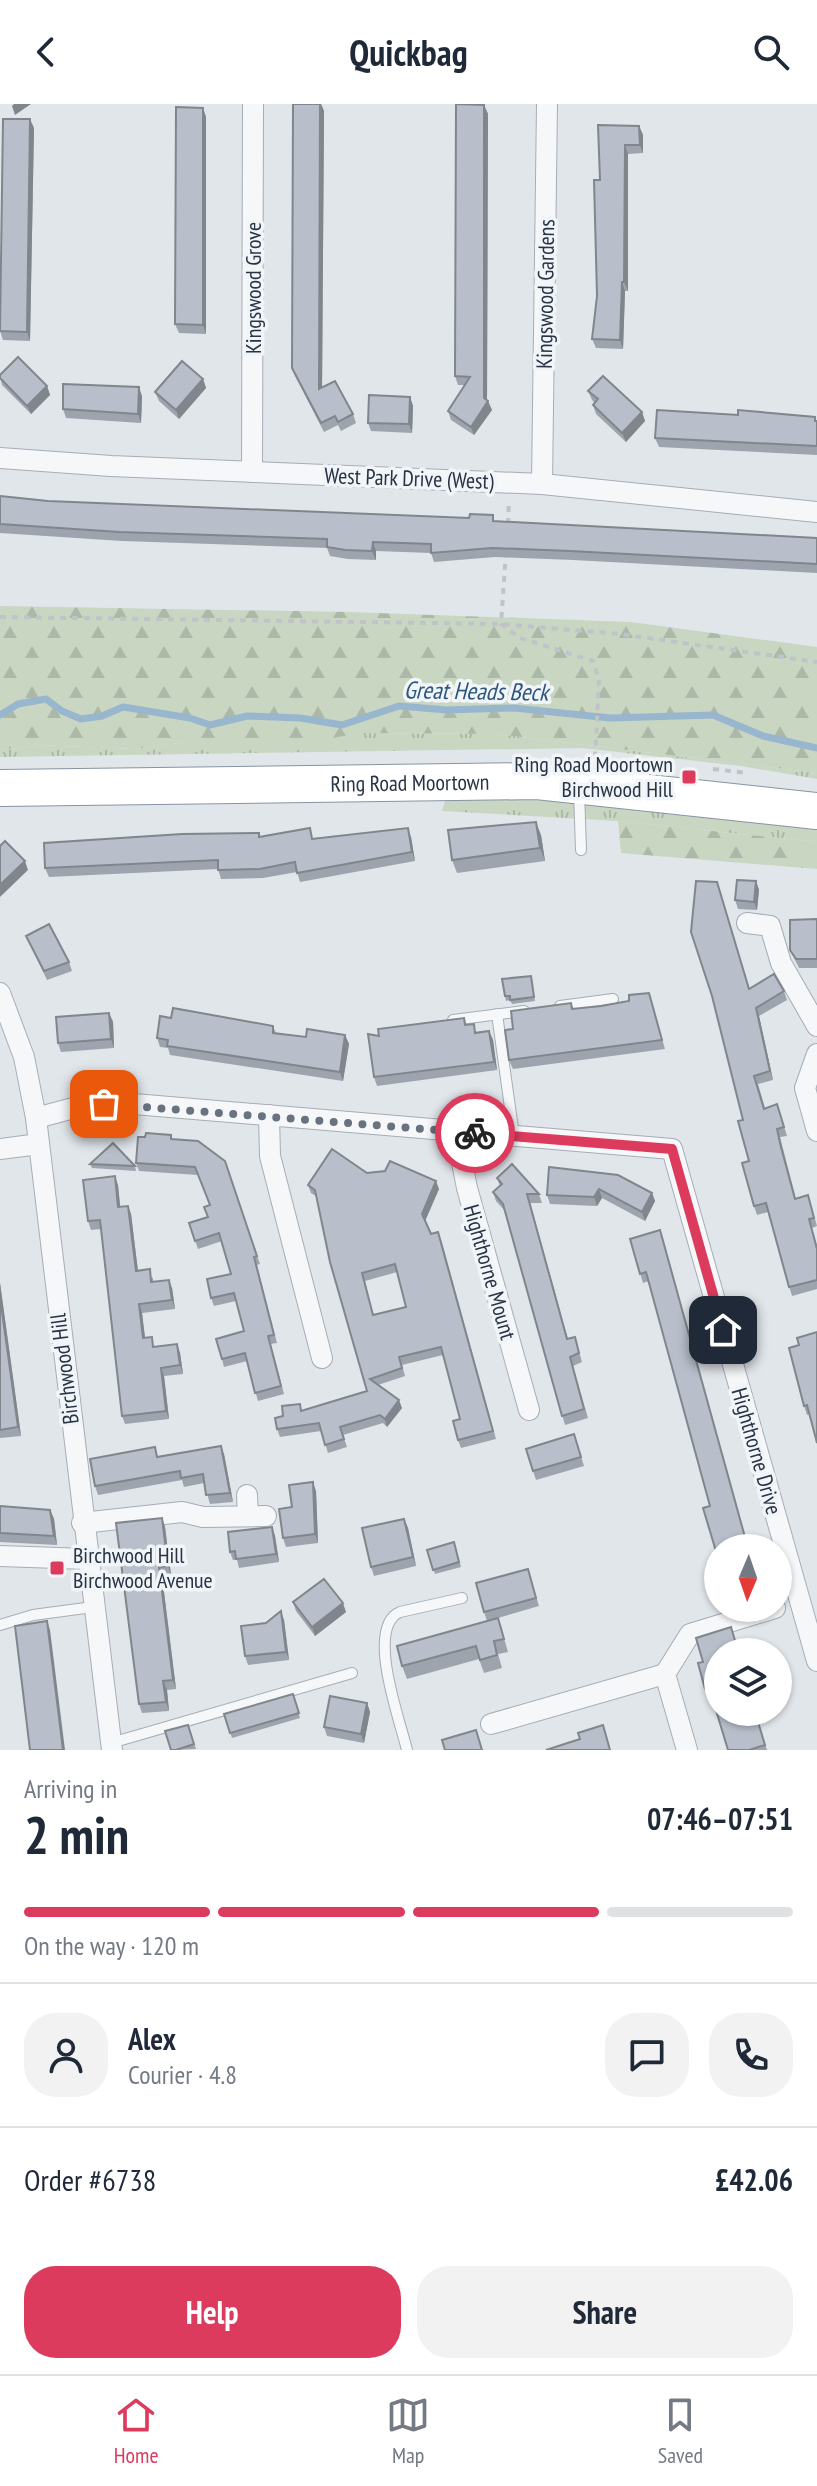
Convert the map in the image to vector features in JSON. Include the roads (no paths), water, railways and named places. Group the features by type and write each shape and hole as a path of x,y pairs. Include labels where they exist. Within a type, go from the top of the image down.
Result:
{"highway":[{"name":"Ring Road Moortown","path":"0,788 537,781 587,777 817,811"}],"street":[{"name":"Kingswood Grove","path":"252,472 253,104"},
{"name":"Kingswood Gardens","path":"542,484 547,104"},
{"name":"West Park Drive (West)","path":"0,458 542,484 817,512"},
{"path":"747,923 770,926 781,963 817,1026"},
{"name":"Birchwood Hill","path":"0,993 24,1057 36,1118 82,1523 112,1747"},
{"path":"817,1054 805,1088 817,1131"},
{"path":"36,1118 85,1105 122,1103 514,1136"},
{"path":"269,1115 270,1156 322,1358"},
{"name":"Highthorne Mount","path":"462,1132 465,1180 529,1410"},
{"name":"Highthorne Drive","path":"514,1136 672,1149 817,1661"},
{"path":"0,1149 39,1144"},
{"path":"82,1523 182,1512 203,1517 257,1516 247,1495"},
{"path":"0,1556 87,1559"},
{"path":"792,1603 798,1601"},
{"path":"491,1724 665,1674 690,1634 730,1622"},
{"path":"665,1674 687,1750"}],"lane":[{"path":"581,850 587,777"},
{"path":"434,1023 613,999"},
{"path":"497,1014 514,1136"},
{"path":"407,1750 386,1663 384,1628 391,1616 400,1612 462,1598"},
{"path":"0,1625 33,1615 93,1607"},
{"path":"112,1747 352,1673"}],"waterway":[{"name":"Great Heads Beck","path":"0,715 18,704 46,699 62,711 81,719 102,716 123,707 190,718 210,725 247,716 300,718 342,725 399,706 447,710 514,708 610,718 713,715 763,736 817,748"}],"place":[{"name":"Ring Road Moortown Birchwood Hill","path":"689,777"},
{"name":"Birchwood Hill Birchwood Avenue","path":"57,1568"}]}
